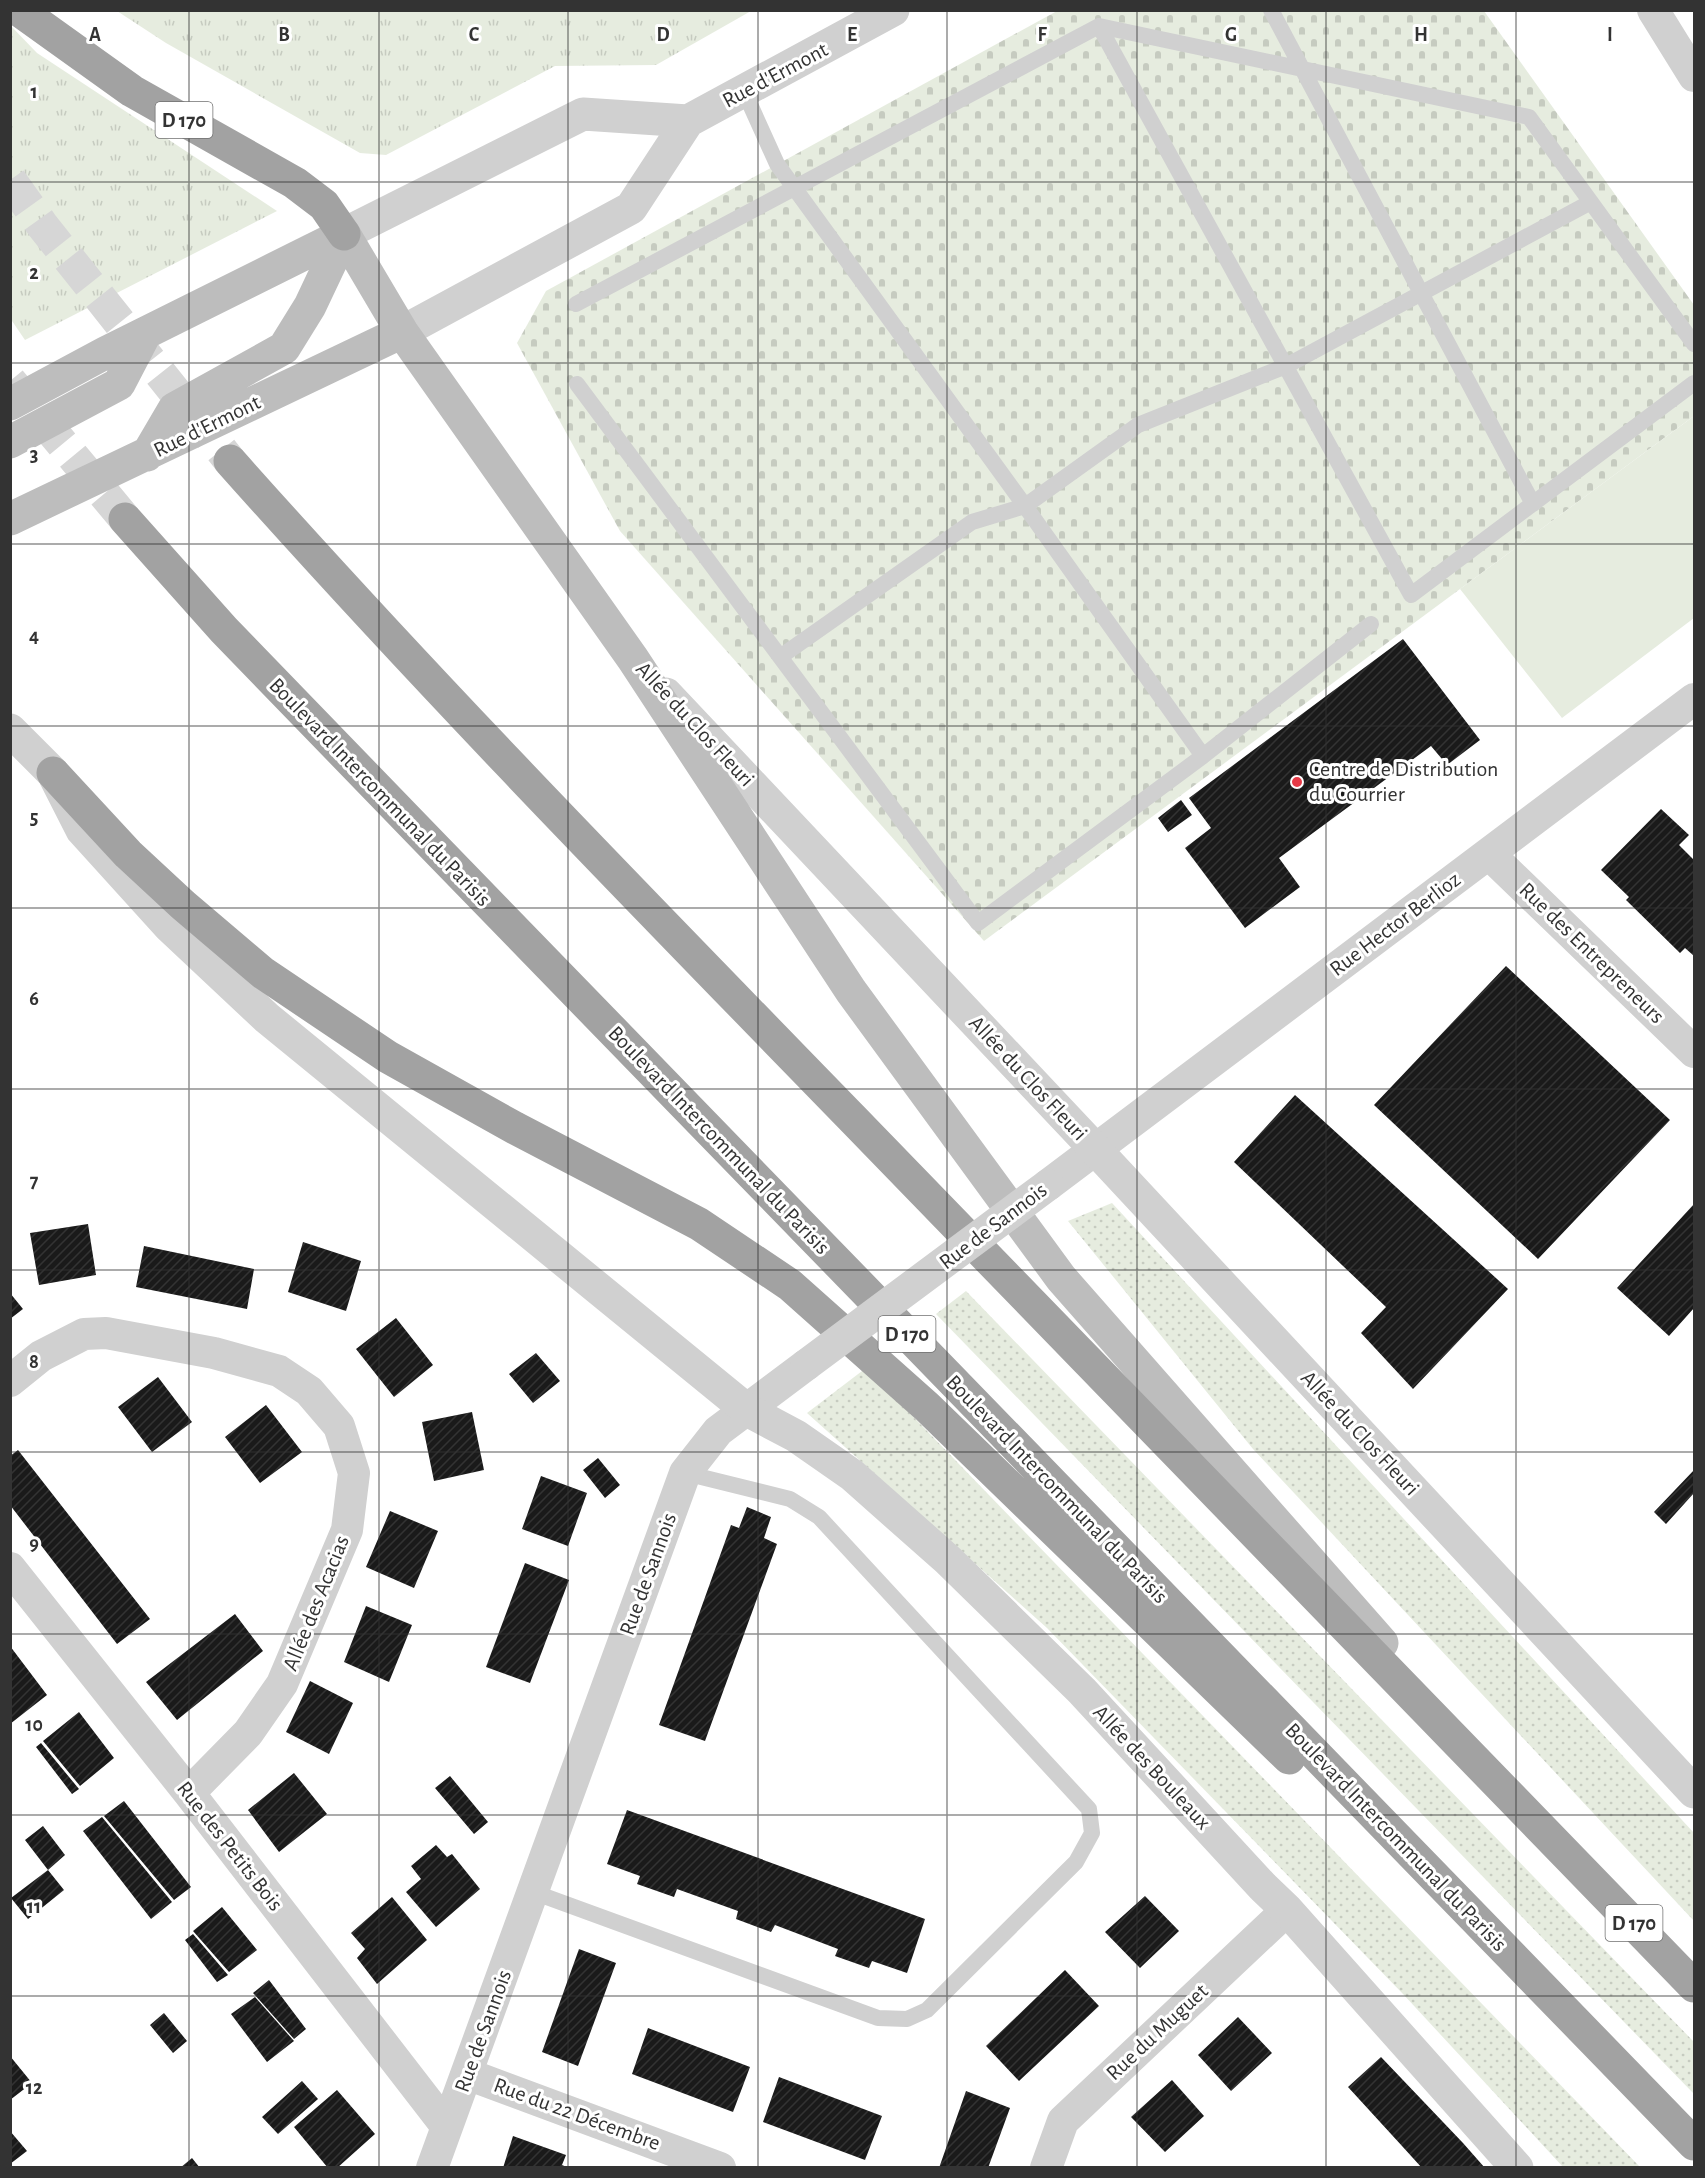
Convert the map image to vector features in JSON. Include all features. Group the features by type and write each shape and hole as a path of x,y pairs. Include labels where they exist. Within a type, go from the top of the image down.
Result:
{"highway":[{"name":"D 170","path":"19,10 132,91 295,183 324,205 344,234"},
{"name":"D 170","path":"230,461 397,644 682,943 1695,1986"},
{"name":"Boulevard Intercommunal du Parisis","path":"125,519 224,630 436,850 1695,2144"},
{"path":"53,772 128,854 183,905 263,973 388,1057 515,1128 699,1224 790,1285 927,1407 1445,1911 1695,2149"}],"main road":[{"name":"Allée du Clos Fleuri","path":"344,234 402,332 633,659"},
{"path":"10,404 344,234"},
{"path":"147,455 174,409 284,348 310,306 344,234"},
{"name":"Rue d'Ermont","path":"10,519 402,332"},
{"path":"10,442 119,384 145,334"},
{"path":"633,659 851,991 1061,1278 1574,1860"}],"street":[{"name":"Rue d'Ermont","path":"688,121 893,10"},
{"path":"1653,10 1695,76"},
{"path":"344,234 583,114 688,121 631,208 402,332"},
{"name":"Allée du Clos Fleuri","path":"633,659 1096,1150 1695,1792"},
{"name":"Rue Hector Berlioz","path":"1096,1150 1695,699"},
{"name":"Allée des Bouleaux","path":"10,730 53,772 82,830 169,926 267,1018 747,1410 796,1436 852,1475 948,1560 1082,1691 1263,1887 1287,1910 1516,2168"},
{"name":"Rue des Entrepreneurs","path":"1489,854 1695,1052"},
{"name":"Rue de Sannois","path":"432,2168 685,1473 718,1431 1096,1150"},
{"name":"Allée des Acacias","path":"10,1381 41,1356 84,1334 106,1333 214,1353 279,1371 309,1391 339,1426 354,1473 347,1530 282,1684 248,1733 189,1793"},
{"name":"Rue des Petits Bois","path":"10,1568 189,1793 447,2127"},
{"name":"Rue du Muguet","path":"1046,2168 1063,2121 1287,1910"},
{"name":"Rue du 22 Décembre","path":"467,2074 720,2168"}],"lane":[{"path":"1270,10 1533,504"},
{"path":"1100,26 1411,595 1695,383"},
{"path":"576,304 1100,26 1529,117 1695,344"},
{"path":"744,91 777,164 1203,756"},
{"path":"780,657 972,522 1025,506 1138,425 1286,366 1591,202"},
{"path":"577,384 978,923 1203,756 1371,624"},
{"path":"532,1892 878,2018 907,2019 927,2010 1076,1862 1092,1833 1089,1809 819,1517 790,1498 685,1473"}],"green space":[{"path":"117,11 751,11 656,65 555,66 386,155 360,153 166,43"},
{"path":"1057,11 1484,11 1694,305 1694,416 984,941 620,531 517,343 546,291"},
{"path":"11,26 37,53 277,211 25,340 10,318"},
{"path":"1694,416 1694,618 1562,718 1460,589"},
{"path":"1112,1203 1694,1833 1694,1921 1253,1449 1068,1221"},
{"path":"966,1291 1694,2042 1694,2094 936,1314"},
{"path":"866,1368 1640,2167 1563,2167 1403,1994 1047,1628 807,1413"}],"building":[{"name":"Centre de Distribution du Courrier","path":"1403,639 1480,740 1447,765 1431,746 1279,858 1300,887 1245,928 1185,848 1211,828 1189,798"},
{"path":"1181,800 1192,815 1168,832 1158,818"},
{"path":"1661,809 1689,835 1679,845 1694,860 1694,956 1685,948 1680,953 1626,900 1629,897 1601,870"},
{"path":"1506,966 1670,1120 1538,1259 1374,1105"},
{"path":"1295,1095 1508,1289 1413,1389 1361,1333 1386,1307 1234,1162"},
{"path":"1694,1204 1694,1308 1669,1336 1617,1288"},
{"path":"88,1224 96,1275 39,1285 30,1233"},
{"path":"303,1242 361,1261 346,1311 288,1292"},
{"path":"144,1246 254,1269 247,1309 136,1287"},
{"path":"10,1293 23,1309 10,1319"},
{"path":"396,1318 433,1365 394,1397 356,1349"},
{"path":"536,1353 560,1381 533,1403 509,1374"},
{"path":"158,1377 192,1422 152,1452 118,1407"},
{"path":"266,1405 302,1452 260,1483 225,1437"},
{"path":"472,1412 484,1470 434,1481 422,1422"},
{"path":"18,1450 150,1619 117,1644 10,1505 10,1456"},
{"path":"598,1458 620,1485 605,1498 583,1470"},
{"path":"1694,1470 1694,1493 1666,1524 1654,1512"},
{"path":"541,1476 587,1493 568,1546 522,1529"},
{"path":"747,1507 771,1517 764,1538 777,1544 705,1741 659,1725 731,1525 739,1528"},
{"path":"390,1511 438,1531 414,1588 366,1567"},
{"path":"525,1563 569,1580 530,1683 486,1667"},
{"path":"366,1606 412,1625 389,1682 344,1662"},
{"path":"235,1614 263,1651 177,1720 146,1682"},
{"path":"10,1646 47,1695 10,1724"},
{"path":"310,1681 353,1703 329,1754 286,1732"},
{"path":"79,1712 114,1758 80,1786 43,1741"},
{"path":"41,1743 79,1789 72,1794 36,1747"},
{"path":"294,1773 327,1814 279,1852 248,1810"},
{"path":"450,1776 488,1822 474,1834 435,1788"},
{"path":"124,1801 191,1887 174,1900 104,1816"},
{"path":"627,1810 925,1919 907,1973 872,1961 869,1968 835,1956 838,1949 775,1925 771,1932 736,1919 738,1911 677,1889 674,1897 637,1884 640,1876 607,1864"},
{"path":"102,1817 172,1902 151,1919 83,1831"},
{"path":"43,1826 65,1855 48,1870 25,1840"},
{"path":"436,1845 447,1857 452,1854 480,1889 436,1927 406,1892 421,1879 411,1866"},
{"path":"48,1870 64,1890 28,1919 11,1898"},
{"path":"1145,1896 1179,1931 1140,1968 1105,1932"},
{"path":"392,1897 427,1940 377,1984 357,1958 365,1949 351,1933"},
{"path":"222,1907 257,1950 229,1972 193,1931"},
{"path":"193,1934 228,1975 217,1982 185,1940"},
{"path":"579,1949 616,1963 578,2066 542,2052"},
{"path":"1065,1970 1099,2006 1019,2081 986,2046"},
{"path":"269,1980 306,2029 294,2039 253,1993"},
{"path":"255,1997 294,2041 267,2062 231,2014"},
{"path":"164,2013 187,2041 173,2053 150,2025"},
{"path":"1238,2017 1272,2053 1231,2091 1198,2055"},
{"path":"648,2028 750,2067 733,2112 632,2074"},
{"path":"10,2056 32,2083 10,2100"},
{"path":"1381,2057 1485,2168 1422,2168 1348,2087"},
{"path":"779,2077 882,2116 865,2160 763,2122"},
{"path":"1172,2080 1204,2116 1165,2152 1131,2117"},
{"path":"302,2081 318,2099 278,2134 262,2117"},
{"path":"337,2090 375,2134 337,2168 328,2168 294,2127"},
{"path":"966,2091 1010,2108 988,2168 939,2168"},
{"path":"10,2131 27,2151 10,2164"},
{"path":"513,2136 566,2155 562,2165 569,2168 503,2168"},
{"path":"192,2158 200,2168 180,2168"}],"tunnel":[{"path":"10,180 42,225 230,461"},
{"path":"10,381 125,519"}],"place":[{"name":"Centre de Distribution du Courrier","path":"1297,782"}]}
